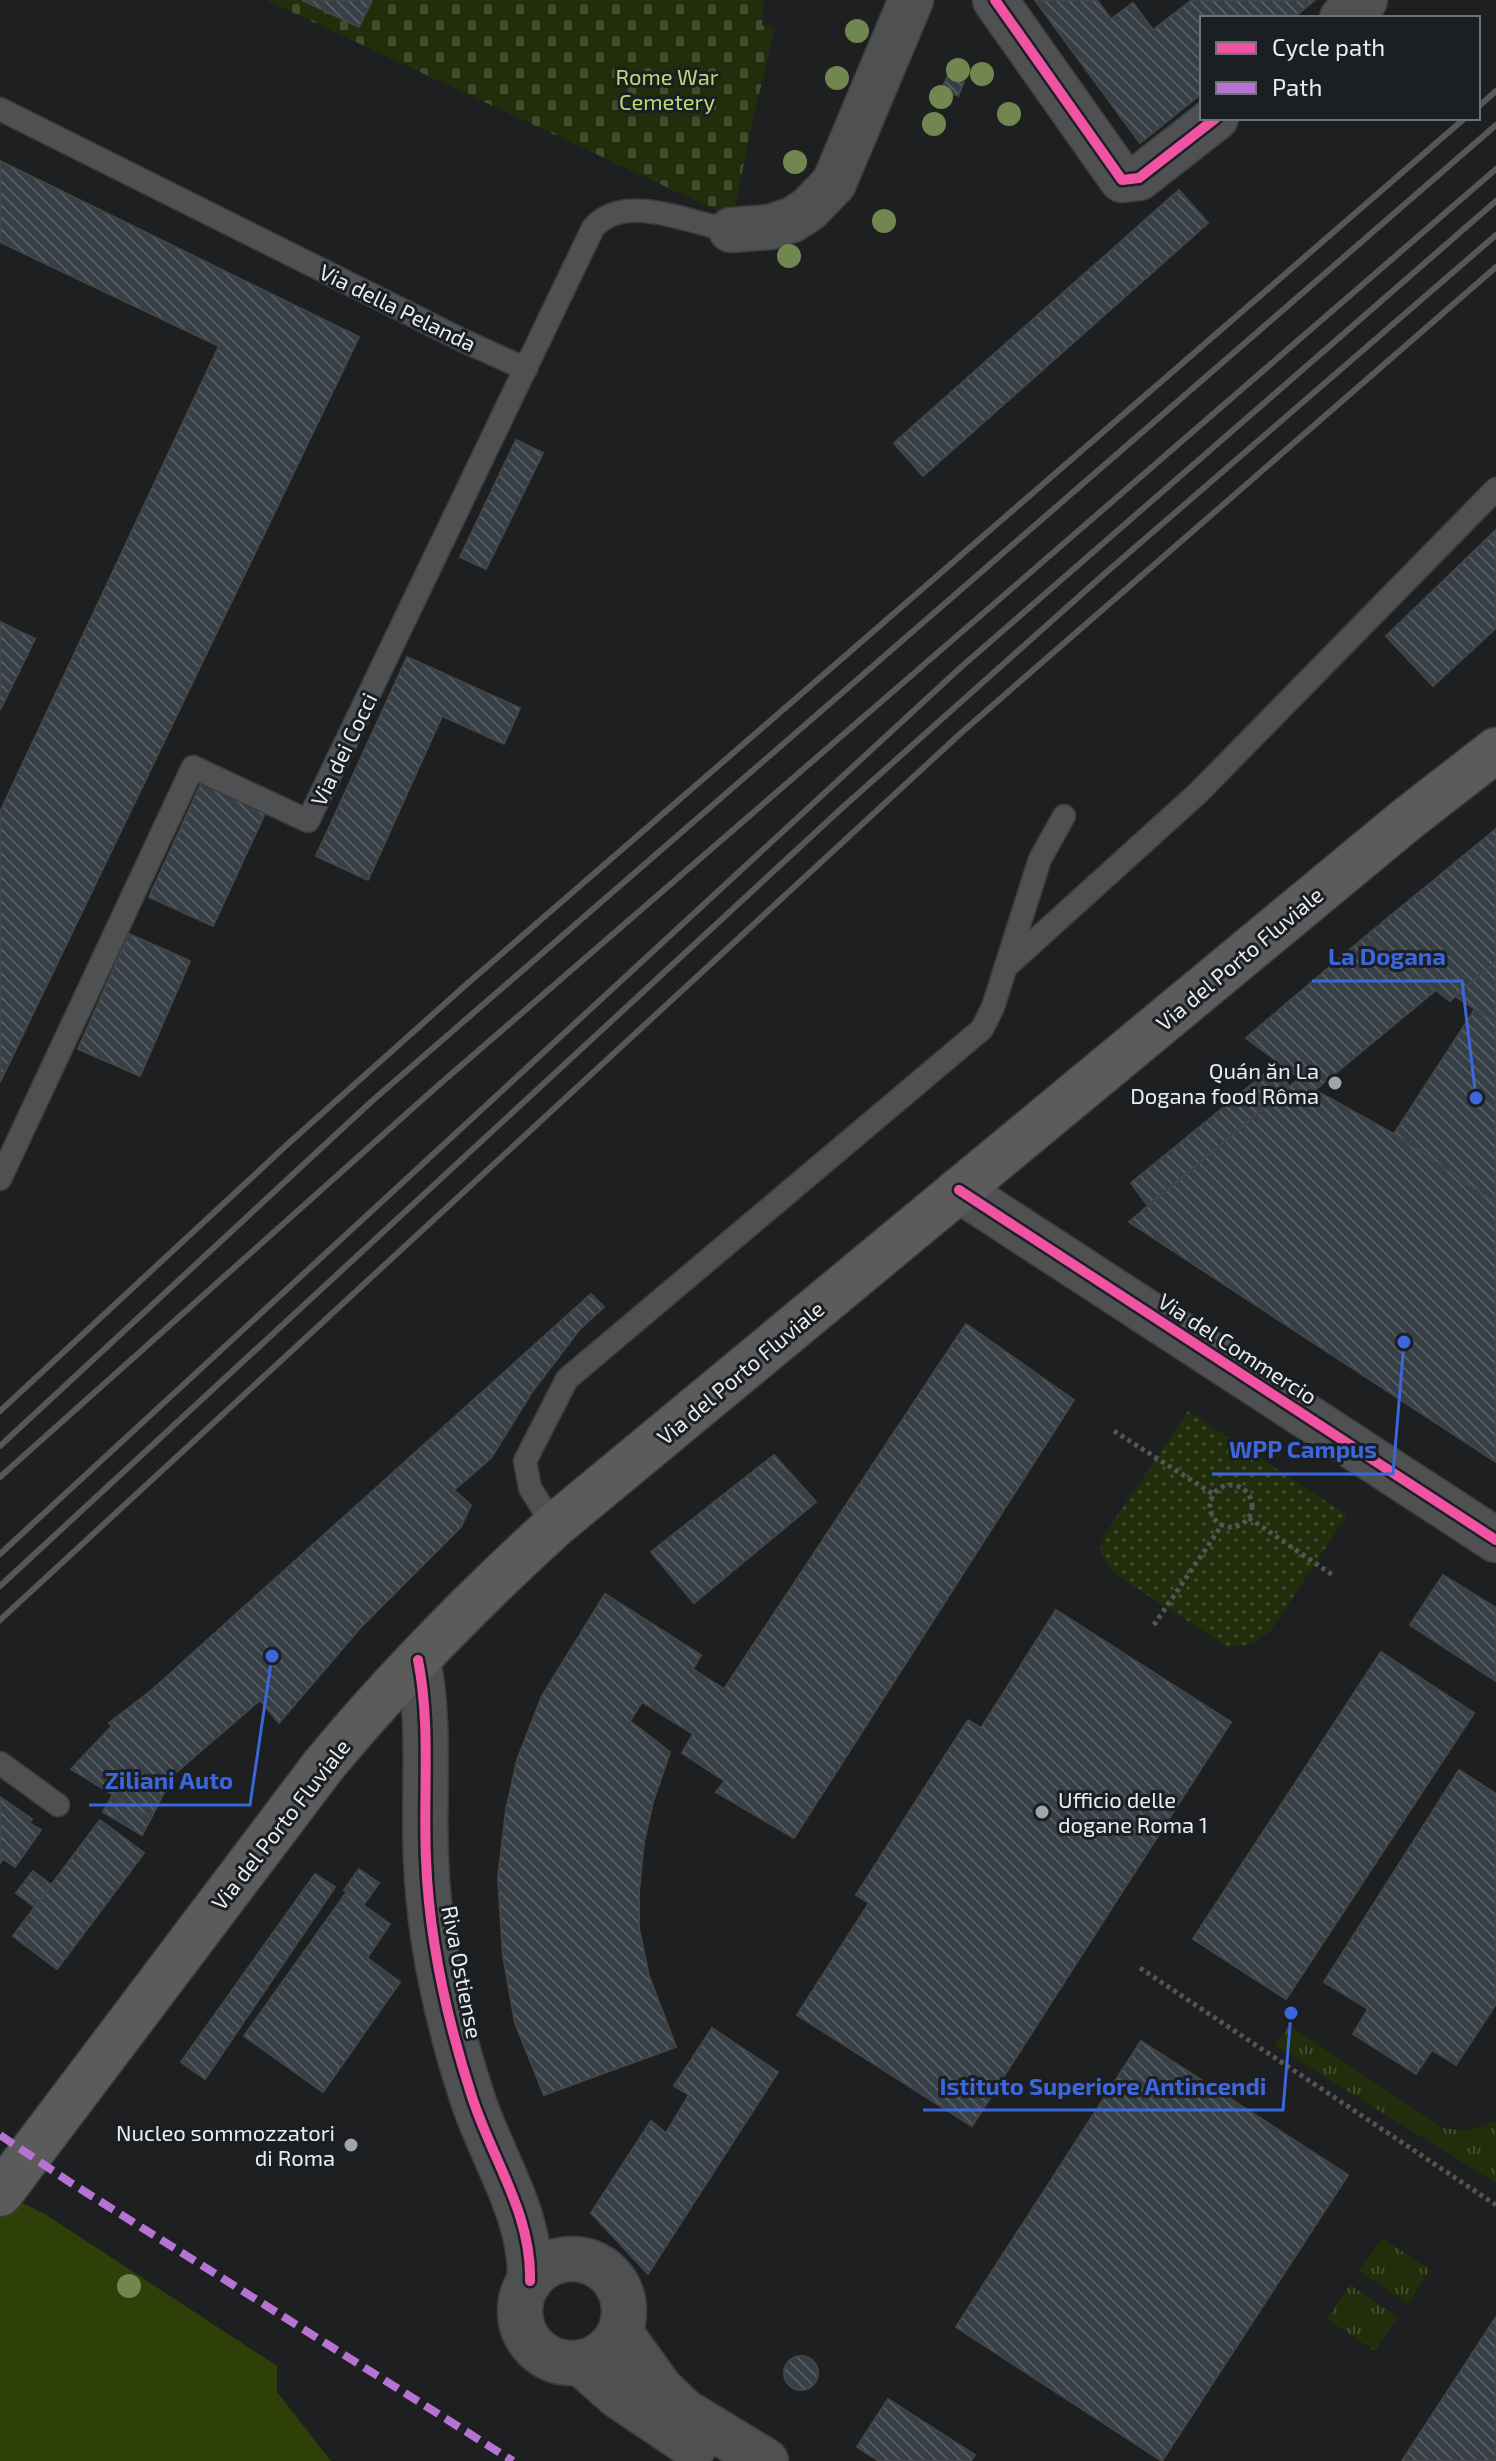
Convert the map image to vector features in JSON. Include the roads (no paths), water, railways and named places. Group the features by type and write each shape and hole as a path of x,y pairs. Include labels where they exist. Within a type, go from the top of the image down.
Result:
{"main road":[{"name":"Via del Porto Fluviale","path":"0,2194 323,1766 370,1710 483,1591 554,1526 1406,820 1496,750"}],"street":[{"path":"731,230 770,227 792,220 809,209 834,183 911,0"},
{"path":"995,0 1122,180 1139,178 1213,120"},
{"path":"1345,16 1365,0"},
{"name":"Via del Commercio","path":"959,1190 1496,1540"},
{"name":"Riva Ostiense","path":"418,1660 425,1698 426,1857 433,1939 446,2008 473,2099 506,2176 531,2256 530,2281 520,2306 524,2331 533,2346 546,2357 563,2363 581,2363 626,2402 716,2461"},
{"name":"Riva Ostiense","path":"506,2176 539,2221 575,2259 592,2263 606,2271 617,2284 624,2299 620,2332"},
{"path":"530,2281 542,2268 575,2259"},
{"path":"581,2363 611,2347 620,2332 661,2389 684,2411 766,2461"}],"lane":[{"name":"Via della Pelanda","path":"0,109 526,369"},
{"path":"526,369 587,238 597,223 609,214 640,210 731,230"},
{"name":"Via dei Cocci","path":"0,1179 193,767 308,821 526,369"},
{"path":"1005,968 1198,793 1373,618 1496,489"},
{"path":"554,1526 530,1488 525,1461 567,1379 982,1029 993,1007 1040,859 1064,816"},
{"path":"0,1763 58,1805"}],"railway":[{"path":"1480,105 1496,91"},
{"path":"0,1411 290,1142 468,983 1463,120"},
{"path":"0,1446 372,1101 1496,125"},
{"path":"0,1477 433,1090 1496,169"},
{"path":"0,1554 960,668 1496,201"},
{"path":"0,1586 842,808 1102,576 1496,235"},
{"path":"0,1620 961,733 1496,267"}],"place":[{"name":"Quán ăn La Dogana food Rôma","path":"1335,1083"},
{"name":"La Dogana","path":"1476,1098"},
{"name":"WPP Campus","path":"1404,1342"},
{"name":"Ziliani Auto","path":"272,1656"},
{"name":"Ufficio delle dogane Roma 1","path":"1042,1812"},
{"name":"Istituto Superiore Antincendi","path":"1291,2013"},
{"name":"Nucleo sommozzatori di Roma","path":"351,2145"}],"park label":[{"name":"Rome War Cemetery","path":"667,88"}]}
